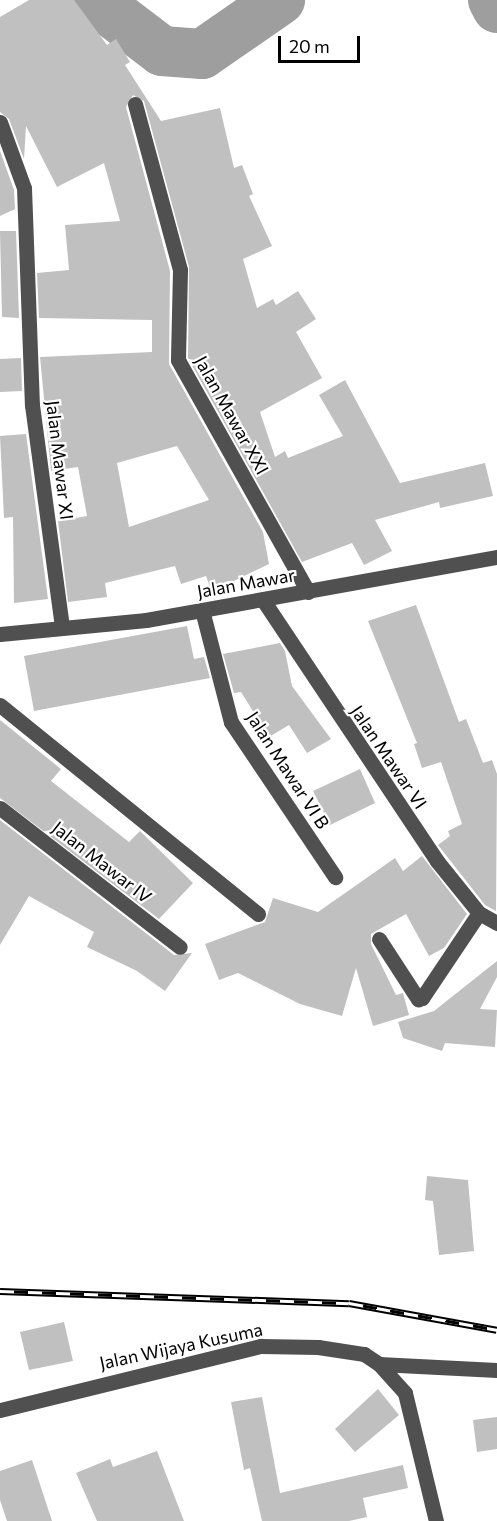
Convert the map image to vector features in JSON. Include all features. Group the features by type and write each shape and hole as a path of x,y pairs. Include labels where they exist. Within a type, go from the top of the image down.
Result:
{"street":[{"name":"Jalan Mawar XXI","path":"135,104 180,270 178,360 308,592"},
{"name":"Jalan Mawar XI","path":"0,122 24,188 32,405 62,627"},
{"name":"Jalan Mawar","path":"0,634 202,610 497,557"},
{"name":"Jalan Mawar VI","path":"262,600 418,834 479,913 497,923"},
{"name":"Jalan Mawar VI B","path":"202,610 231,722 335,876"},
{"path":"0,705 258,914"},
{"name":"Jalan Mawar IV","path":"0,808 180,947"},
{"path":"379,939 418,999 422,998 479,913"},
{"name":"Jalan Wijaya Kusuma","path":"0,1410 261,1346 318,1347 364,1354 379,1364 405,1392 436,1521"},
{"path":"379,1364 497,1370"}],"building":[{"path":"29,0 74,0 107,45 116,39 130,62 125,65 161,121 220,108 234,168 242,165 253,194 249,196 272,246 243,259 257,308 273,299 276,305 298,291 316,319 296,332 322,378 260,412 275,457 285,451 288,458 343,436 319,395 345,380 400,483 485,463 493,496 440,508 439,502 375,520 392,551 364,565 352,543 302,562 188,358 189,267 144,101 133,95 126,107 170,271 169,364 263,532 269,564 234,581 210,587 206,576 181,584 175,566 105,583 107,597 68,602 58,521 87,516 78,467 51,471 40,357 152,352 152,320 39,318 37,273 69,270 65,225 120,221 104,163 57,187 26,126 24,159 9,119 0,112 0,17","holes":["177,446 209,500 129,527 117,463"]},
{"path":"0,151 14,190 15,209 0,216"},
{"path":"0,231 16,231 19,318 2,317"},
{"path":"21,358 22,391 0,392 0,359"},
{"path":"26,434 48,599 14,603 13,517 4,518 0,436"},
{"path":"416,605 459,722 466,719 483,763 492,760 497,774 496,911 485,905 438,845 450,836 448,831 462,824 441,762 422,768 414,744 417,743 368,621"},
{"path":"187,626 194,659 204,657 210,678 34,711 24,656"},
{"path":"280,643 285,651 292,686 331,739 307,753 289,725 269,737 241,692 234,693 223,654"},
{"path":"0,720 61,769 51,781 129,842 140,831 193,883 159,919 0,798"},
{"path":"360,769 375,803 330,825 313,791"},
{"path":"0,820 174,955 192,953 165,991 137,971 87,947 94,932 29,896 0,945"},
{"path":"422,856 467,914 444,948 429,956 406,914 371,934 371,944 396,995 403,993 409,1015 373,1026 356,968 342,1016 300,1004 238,973 219,980 205,944 265,922 273,898 318,912 395,858 403,871"},
{"path":"497,961 497,977 480,1009 497,1010 495,1047 445,1043 442,1051 403,1038 398,1022 434,1011"},
{"path":"427,1176 468,1180 474,1251 439,1255 433,1201 425,1200"},
{"path":"64,1322 73,1361 29,1370 20,1332"},
{"path":"378,1389 399,1415 355,1452 335,1429"},
{"path":"262,1397 280,1493 403,1465 408,1488 363,1498 367,1517 349,1521 262,1521 250,1468 244,1470 231,1402"},
{"path":"497,1417 497,1449 477,1452 473,1420"},
{"path":"157,1451 184,1521 97,1521 76,1473 110,1459 113,1467"},
{"path":"32,1460 52,1521 7,1521 0,1500 0,1471"}],"waterway":[{"path":"95,0 162,51 202,54 280,0"},
{"path":"493,0 497,8"}],"railway":[{"path":"0,1291 349,1303 497,1330"}]}
